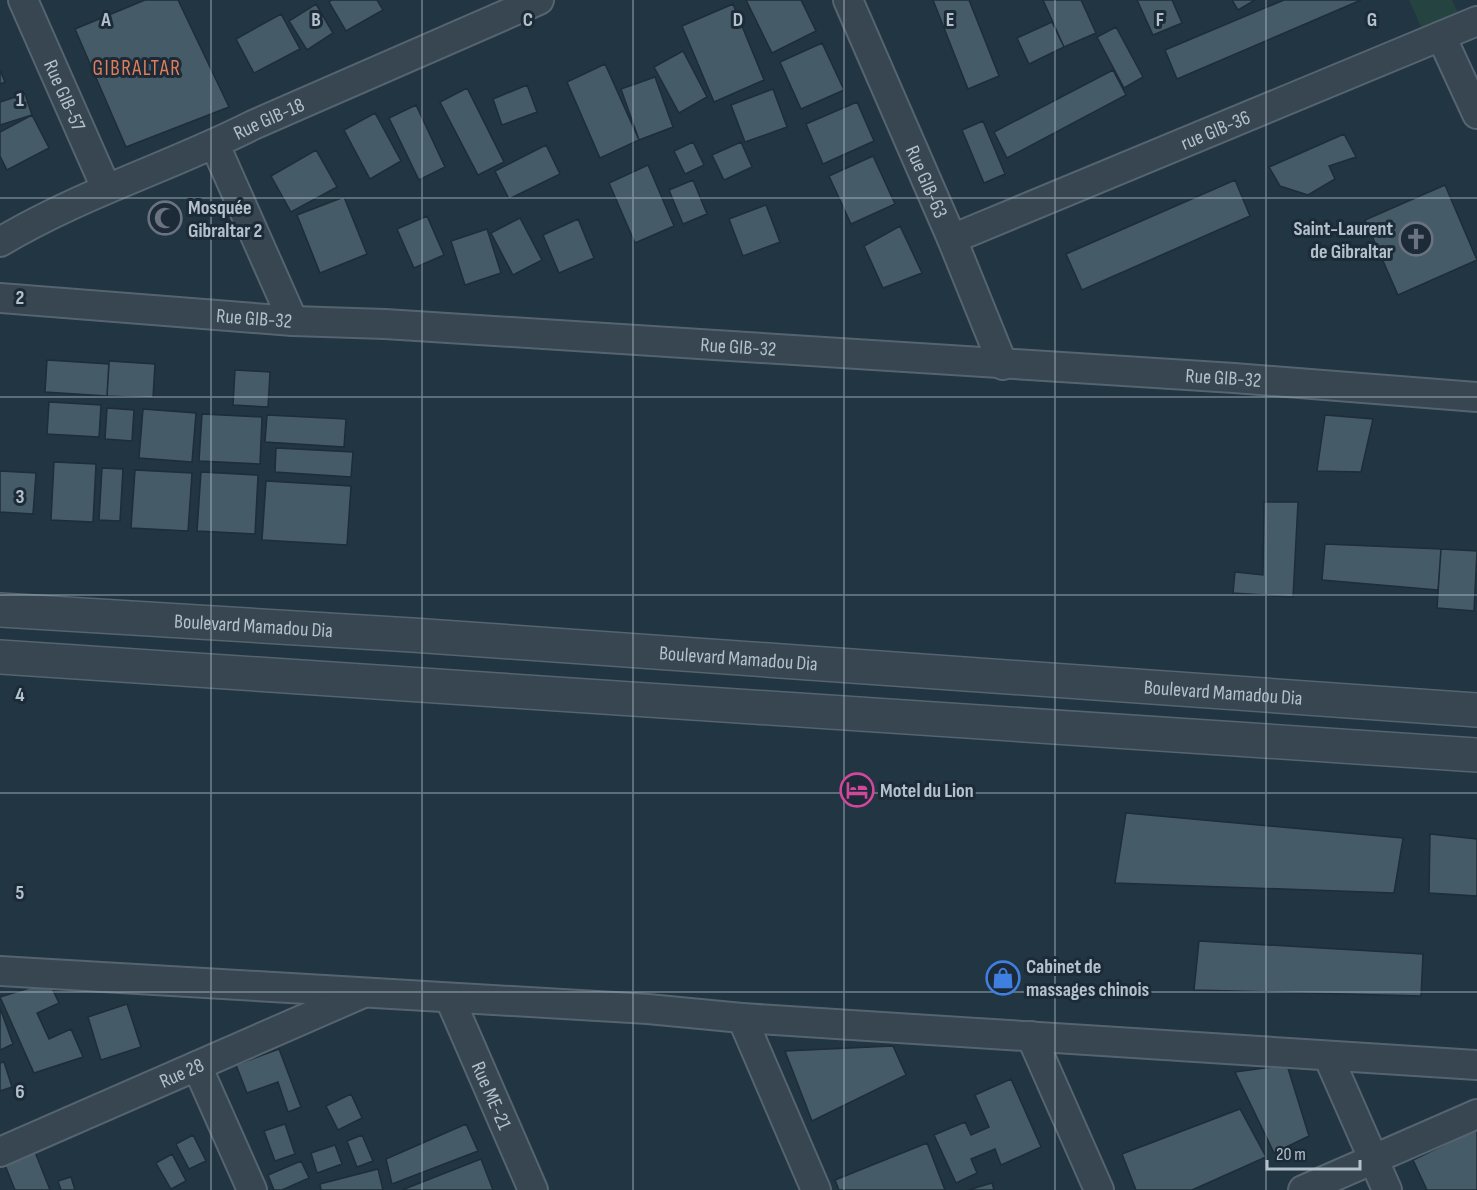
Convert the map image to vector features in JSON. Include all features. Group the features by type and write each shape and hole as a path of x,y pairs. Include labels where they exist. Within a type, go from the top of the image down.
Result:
{"street":[{"name":"Rue GIB-18","path":"0,242 106,188 215,145 264,121 539,0"},
{"name":"Rue GIB-63","path":"848,0 952,239 1003,365"},
{"name":"Rue GIB-57","path":"33,3 106,188"},
{"name":"rue GIB-36","path":"952,239 1477,21"},
{"path":"1441,36 1477,114"},
{"path":"215,145 293,321"},
{"name":"Rue GIB-32","path":"0,298 293,321 385,324 1234,378 1477,397"},
{"name":"Boulevard Mamadou Dia","path":"0,610 412,635 1477,710"},
{"path":"0,657 1477,755"},
{"path":"0,971 648,1009 742,1018 1477,1065"},
{"name":"Rue 28","path":"0,1152 364,992"},
{"name":"Rue ME-21","path":"450,999 533,1190"},
{"path":"742,1018 816,1190"},
{"path":"1031,1036 1099,1190"},
{"path":"1328,1056 1387,1190"},
{"path":"197,1066 252,1190"},
{"path":"1303,1190 1477,1114"}],"green space":[{"path":"1409,0 1452,0 1462,21 1426,38"}],"building":[{"path":"145,0 178,0 229,107 126,147 75,29"},
{"path":"332,0 377,0 383,10 346,31 329,2"},
{"path":"746,0 801,0 816,31 772,53"},
{"path":"933,0 969,0 999,76 968,89"},
{"path":"1043,0 1081,0 1096,33 1064,47"},
{"path":"1137,0 1172,0 1182,23 1153,35"},
{"path":"1232,0 1255,0 1238,10"},
{"path":"1284,0 1361,0 1177,79 1165,50"},
{"path":"316,4 333,33 307,50 289,21"},
{"path":"733,4 764,80 714,102 682,26"},
{"path":"281,14 300,49 254,73 236,39"},
{"path":"1052,22 1064,47 1029,64 1017,38"},
{"path":"1116,27 1143,77 1124,88 1097,37"},
{"path":"822,43 844,90 801,109 780,62"},
{"path":"683,51 707,97 679,113 654,67"},
{"path":"605,64 639,140 600,158 567,82"},
{"path":"0,70 5,82 0,84"},
{"path":"1113,70 1126,95 1007,158 994,132"},
{"path":"655,77 673,127 639,140 621,89"},
{"path":"527,85 537,112 502,125 493,99"},
{"path":"467,88 504,162 478,175 440,102"},
{"path":"773,89 787,127 745,142 731,105"},
{"path":"25,94 32,115 0,125 0,102"},
{"path":"857,102 874,141 823,164 806,124"},
{"path":"416,105 445,167 419,180 389,118"},
{"path":"375,113 401,161 370,179 344,130"},
{"path":"32,115 49,148 7,170 0,156 0,132"},
{"path":"983,121 1005,174 984,183 962,130"},
{"path":"1344,134 1356,157 1329,166 1335,179 1308,195 1280,186 1269,167"},
{"path":"693,142 704,165 685,174 674,151"},
{"path":"741,142 752,167 724,180 712,155"},
{"path":"546,145 560,174 509,199 495,171"},
{"path":"316,150 337,187 291,212 271,176"},
{"path":"873,156 895,204 851,224 829,176"},
{"path":"648,165 674,226 635,243 609,183"},
{"path":"693,180 707,214 683,224 669,190"},
{"path":"1235,180 1250,216 1082,290 1066,254"},
{"path":"1445,185 1477,260 1398,295 1365,220"},
{"path":"344,197 367,254 320,273 297,215"},
{"path":"766,205 780,242 743,256 729,219"},
{"path":"427,216 444,255 414,268 397,229"},
{"path":"520,218 542,260 513,275 491,233"},
{"path":"578,219 594,258 559,273 543,235"},
{"path":"900,226 922,273 883,288 864,246"},
{"path":"487,229 501,273 465,285 451,241"},
{"path":"47,360 109,364 107,396 45,392"},
{"path":"109,361 155,364 153,398 107,396"},
{"path":"235,370 270,372 268,407 233,405"},
{"path":"49,402 101,405 99,437 47,434"},
{"path":"107,408 134,410 132,441 105,439"},
{"path":"143,409 196,413 192,462 139,458"},
{"path":"202,414 262,417 260,464 199,461"},
{"path":"267,415 346,419 344,447 265,442"},
{"path":"1325,415 1373,419 1361,472 1317,471"},
{"path":"276,448 353,452 351,477 275,472"},
{"path":"54,462 96,464 93,522 51,520"},
{"path":"102,468 123,469 120,521 99,520"},
{"path":"135,470 192,473 188,531 131,528"},
{"path":"0,471 36,473 33,514 0,512"},
{"path":"201,472 258,475 255,534 197,531"},
{"path":"266,481 351,486 347,545 262,540"},
{"path":"1264,502 1298,502 1293,597 1233,593 1235,572 1263,575"},
{"path":"1325,544 1441,549 1438,590 1322,580"},
{"path":"1441,549 1477,551 1474,611 1437,608"},
{"path":"1126,813 1403,838 1394,893 1115,883"},
{"path":"1430,834 1477,839 1477,896 1429,893"},
{"path":"1199,941 1423,954 1421,996 1194,990"},
{"path":"49,982 59,1003 37,1013 49,1039 71,1029 83,1057 34,1073 0,997"},
{"path":"127,1004 141,1047 101,1060 88,1017"},
{"path":"0,1008 13,1044 0,1050"},
{"path":"893,1046 906,1075 812,1121 785,1051"},
{"path":"279,1049 301,1107 288,1112 278,1082 247,1093 236,1065"},
{"path":"4,1062 12,1087 0,1091 0,1063"},
{"path":"1287,1065 1309,1136 1274,1153 1235,1072"},
{"path":"1011,1079 1041,1147 1001,1165 995,1149 971,1159 977,1173 956,1183 934,1135 965,1122 971,1135 989,1127 975,1095"},
{"path":"351,1094 362,1118 338,1130 326,1106"},
{"path":"1240,1109 1266,1157 1192,1190 1136,1190 1122,1154"},
{"path":"285,1124 295,1154 275,1161 264,1131"},
{"path":"466,1124 478,1151 392,1184 386,1159"},
{"path":"1477,1129 1477,1190 1427,1190 1413,1160"},
{"path":"193,1135 206,1161 189,1169 176,1144"},
{"path":"362,1135 373,1161 357,1167 347,1141"},
{"path":"927,1143 945,1190 839,1190 835,1180"},
{"path":"335,1145 342,1164 317,1173 311,1153"},
{"path":"35,1152 50,1190 15,1190 5,1165"},
{"path":"172,1154 186,1181 171,1189 156,1163"},
{"path":"481,1159 493,1190 402,1190"},
{"path":"301,1161 309,1178 282,1190 274,1190 268,1175"},
{"path":"378,1169 383,1190 321,1190 320,1184"},
{"path":"71,1177 75,1190 61,1190 58,1181"},
{"path":"992,1183 994,1190 968,1190"}],"place":[{"name":"Mosquée Gibraltar 2","path":"165,218"},
{"name":"Saint-Laurent de Gibraltar","path":"1416,239"},
{"name":"Motel du Lion","path":"857,790"},
{"name":"Cabinet de massages chinois","path":"1003,978"}],"district":[{"name":"GIBRALTAR","path":"137,68"}]}
